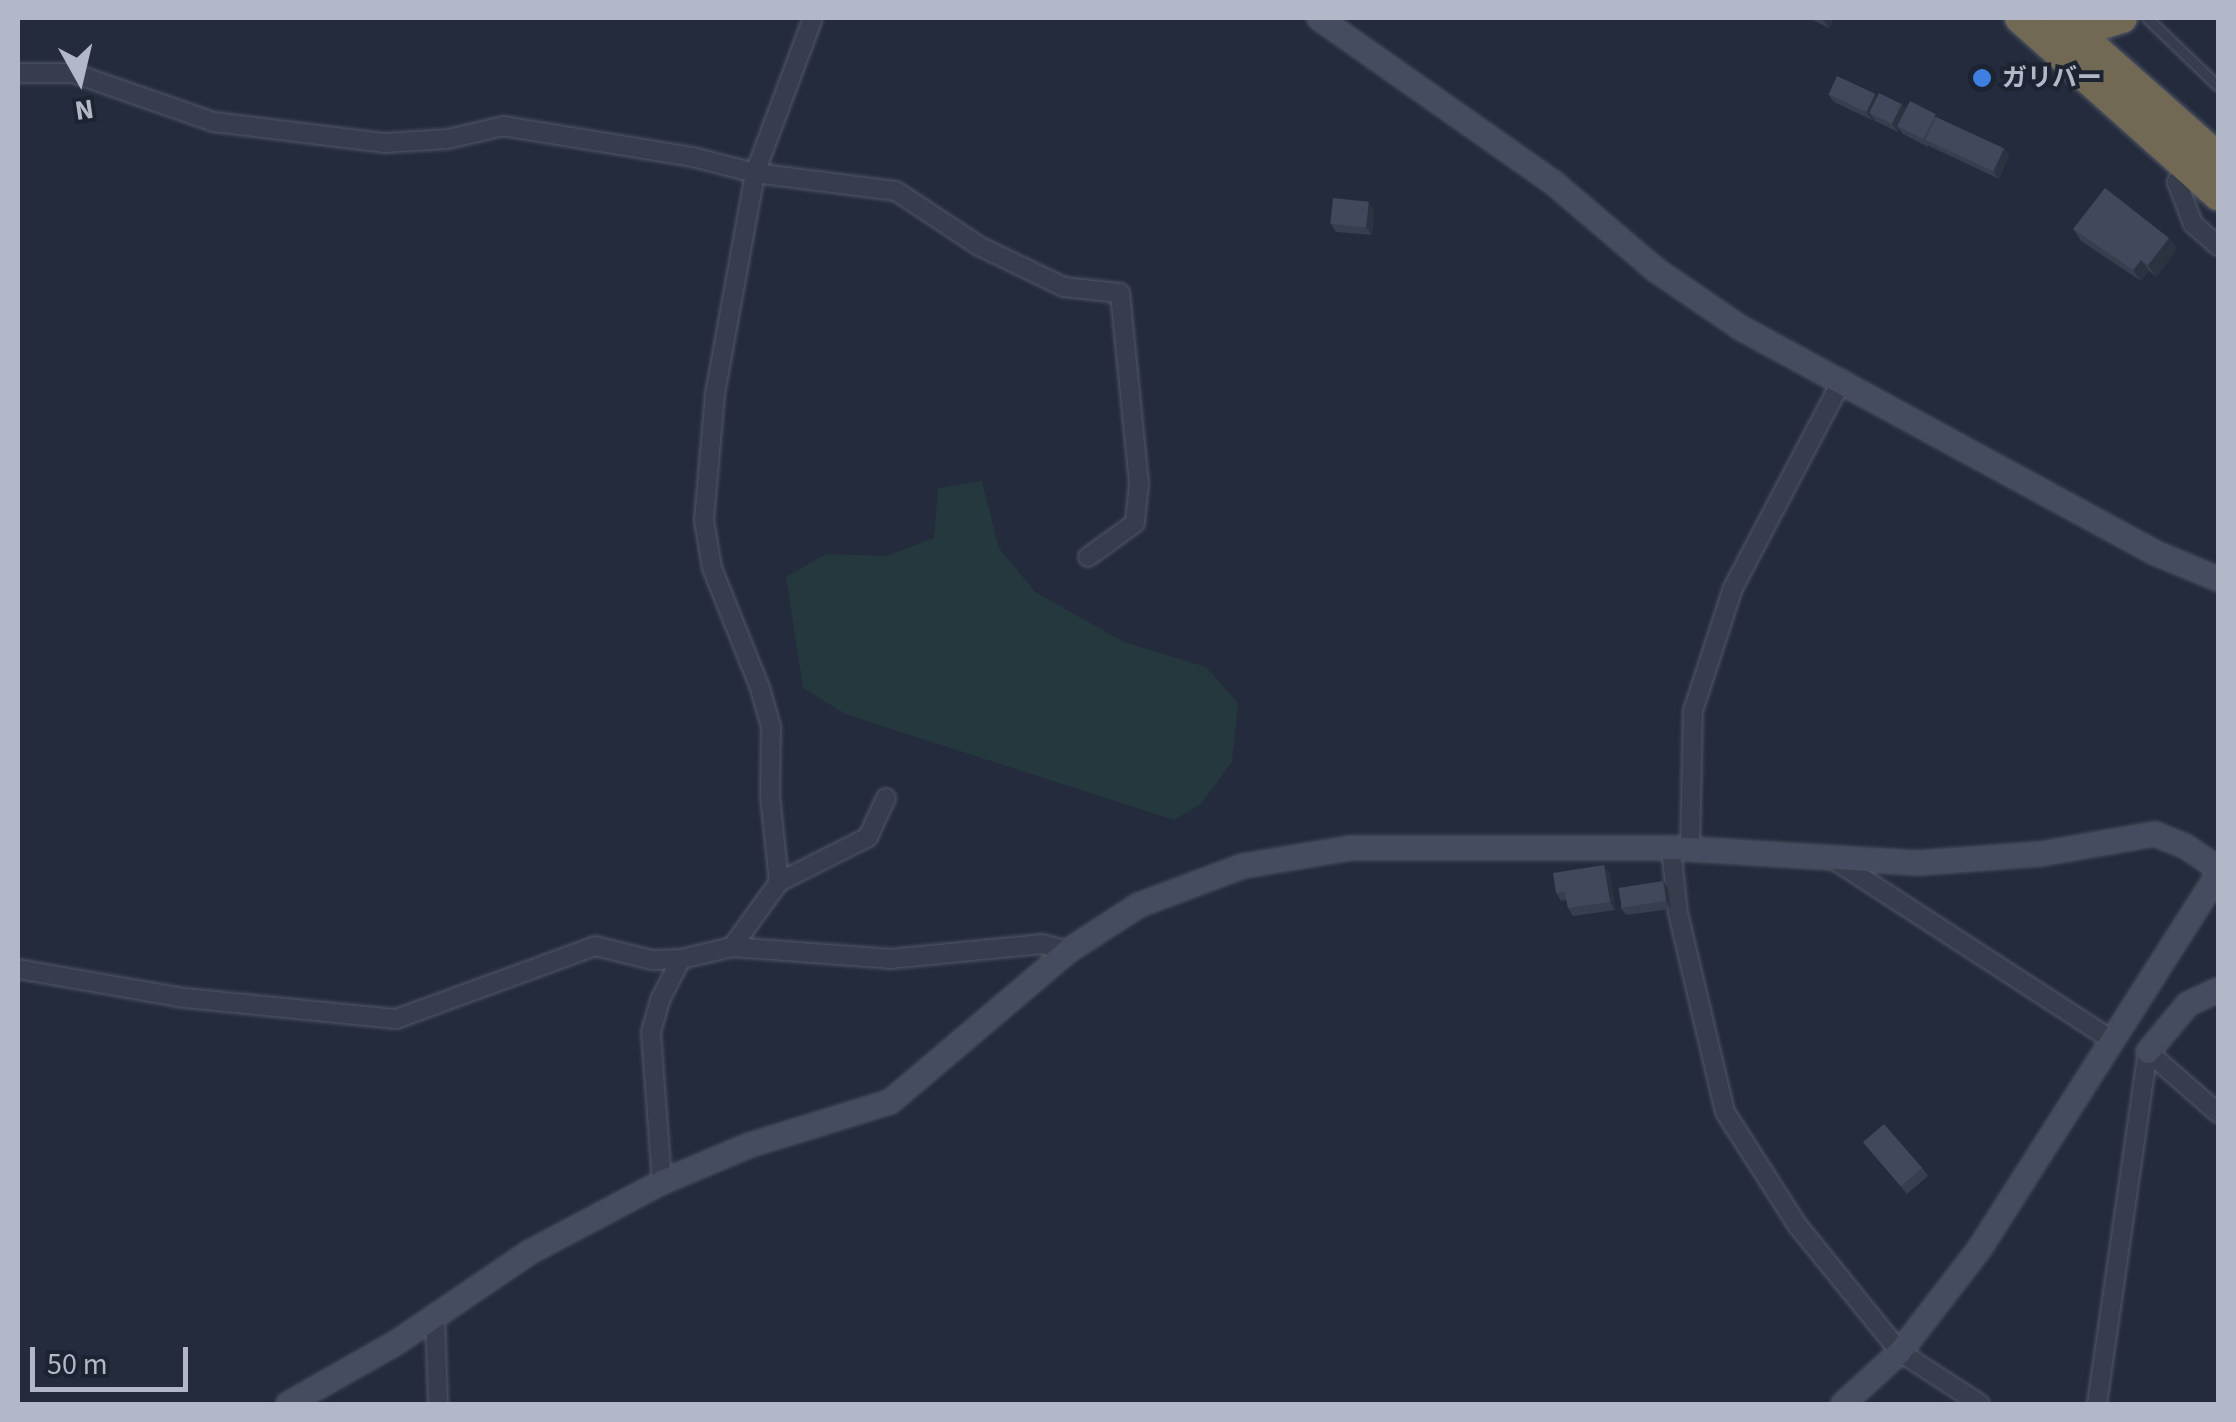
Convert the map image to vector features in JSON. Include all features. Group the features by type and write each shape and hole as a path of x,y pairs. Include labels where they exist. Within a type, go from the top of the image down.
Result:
{"highway":[{"path":"2020,18 2205,152"},
{"path":"2060,18 2205,152 2218,195"},
{"path":"2084,18 2099,25 2122,18"}],"street":[{"path":"779,882 770,797 771,726 712,568 704,520 716,394 755,174 813,18"},
{"path":"1319,18 1555,184 1670,280 1741,328 2153,552 2218,580"},
{"path":"18,73 73,72 214,122 384,143 448,139 503,126 694,157 755,174 896,190 979,246 1064,287 1120,293 1139,482 1135,523 1088,557"},
{"path":"2205,152 2177,182 2193,224 2218,246"},
{"path":"1842,380 1727,605 1693,710 1678,913 1726,1112 1798,1226 1900,1352 1980,1404"},
{"path":"732,947 779,882 868,836 886,798"},
{"path":"288,1404 435,1316 530,1252 662,1182 750,1145 890,1102 1068,951 1139,905 1243,866 1350,848 1681,848 1918,863 2040,854 2155,834 2185,846 2218,872 1980,1248 1900,1352 1843,1404"},
{"path":"1830,858 2110,1039"},
{"path":"18,969 185,998 396,1019 595,946 652,960 681,960 732,947 890,959 1042,944 1068,951"},
{"path":"662,1182 651,1032 660,1000 681,960"},
{"path":"2097,1404 2148,1052 2188,1004 2218,990"},
{"path":"2148,1052 2218,1114"},
{"path":"435,1316 438,1404"}],"lane":[{"path":"2147,18 2218,86"}],"green space":[{"path":"982,481 999,548 1035,592 1124,642 1206,667 1238,703 1232,762 1201,804 1174,820 845,714 803,688 786,577 826,554 887,556 934,538 938,488"}],"building":[{"path":"1837,76 1875,94 1867,112 1829,94"},
{"path":"1879,93 1901,104 1892,124 1869,113"},
{"path":"1910,101 1936,114 1923,139 1897,126"},
{"path":"1936,117 2004,149 1993,171 1925,140"},
{"path":"2105,188 2169,238 2148,265 2141,260 2133,270 2073,229"},
{"path":"1333,198 1369,202 1366,228 1330,224"},
{"path":"1604,865 1610,902 1568,908 1565,892 1556,893 1553,873"},
{"path":"1663,881 1666,901 1622,908 1619,888"},
{"path":"1884,1124 1922,1168 1901,1186 1863,1142"}],"place":[{"name":"ガリバー","path":"1982,78"}]}
